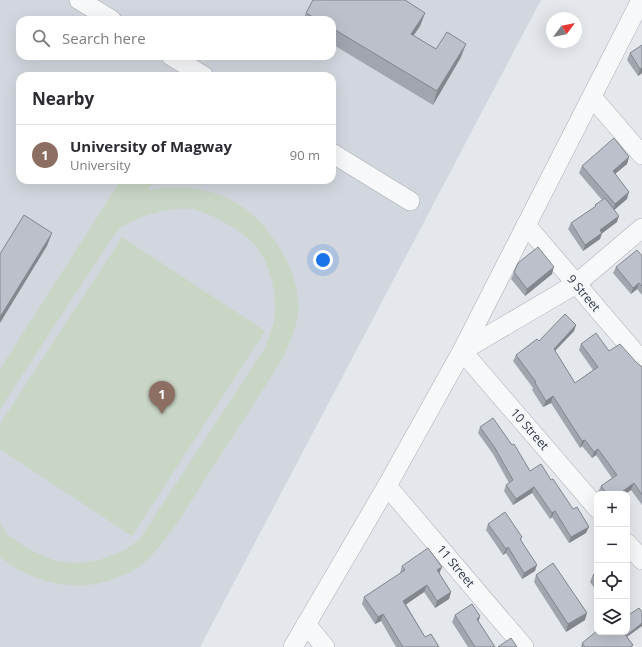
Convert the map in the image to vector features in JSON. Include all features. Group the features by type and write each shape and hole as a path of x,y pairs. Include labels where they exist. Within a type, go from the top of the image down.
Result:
{"street":[{"path":"79,0 105,16"},
{"path":"293,647 387,486 462,351 641,0"},
{"path":"178,60 197,72"},
{"path":"592,97 642,155"},
{"path":"336,155 410,201"},
{"name":"9 Street","path":"526,225 642,361"},
{"path":"462,351 576,284 642,228"},
{"name":"10 Street","path":"462,351 594,505"},
{"name":"11 Street","path":"387,486 524,647"},
{"path":"630,546 642,560"},
{"path":"306,624 326,647"}],"shaded area":[{"path":"0,0 541,0 200,647 0,647"}],"green space":[{"path":"118,184 151,184 148,190 191,188 210,192 227,198 243,207 258,220 271,235 287,261 293,275 298,297 298,313 294,330 284,356 257,400 180,518 155,552 138,567 116,578 101,583 70,585 55,583 26,574 0,557 0,523 7,534 28,549 55,561 77,563 99,560 121,552 139,540 265,348 274,320 275,307 272,282 263,257 254,244 235,229 207,214 192,209 184,208 165,210 137,219 122,227 110,241 0,409 0,369"},
{"path":"122,237 265,331 132,536 0,449 0,424"}],"building":[{"path":"313,0 405,0 425,13 411,34 436,49 447,32 466,44 437,91 336,30 336,16 311,16 306,13"},
{"path":"642,45 642,68 640,69 630,53"},
{"path":"614,138 629,157 613,171 629,192 615,204 582,166"},
{"path":"605,198 619,216 600,230 602,233 585,245 571,223"},
{"path":"24,215 52,233 0,317 0,254"},
{"path":"538,247 554,267 527,289 514,272 518,263"},
{"path":"637,250 642,256 642,286 639,283 633,288 616,267"},
{"path":"565,314 576,325 554,349 575,383 598,367 581,344 596,333 609,351 620,344 642,367 642,495 634,483 623,491 605,491 601,486 617,475 598,449 594,452 585,440 582,441 553,396 546,401 535,383 536,382 516,355 537,339 539,341"},
{"path":"493,418 512,445 514,444 530,471 541,464 573,509 577,507 589,527 571,537 555,511 552,513 534,487 516,499 506,485 513,480 495,448 480,427"},
{"path":"505,512 522,537 520,539 537,565 524,573 508,547 506,549 488,524"},
{"path":"428,548 442,567 437,570 451,592 437,601 427,585 403,601 425,637 431,634 439,647 403,647 383,614 378,617 364,597 405,570 402,566"},
{"path":"553,563 587,613 568,624 536,575"},
{"path":"472,604 480,616 477,619 495,647 475,647 455,615"},
{"path":"639,608 642,612 642,623 630,633 630,614"},
{"path":"594,633 594,635 625,635 633,645 630,647 585,647 582,643"},
{"path":"511,638 517,647 498,647"}],"place":[{"name":"University of Magway","path":"162,414"}]}
